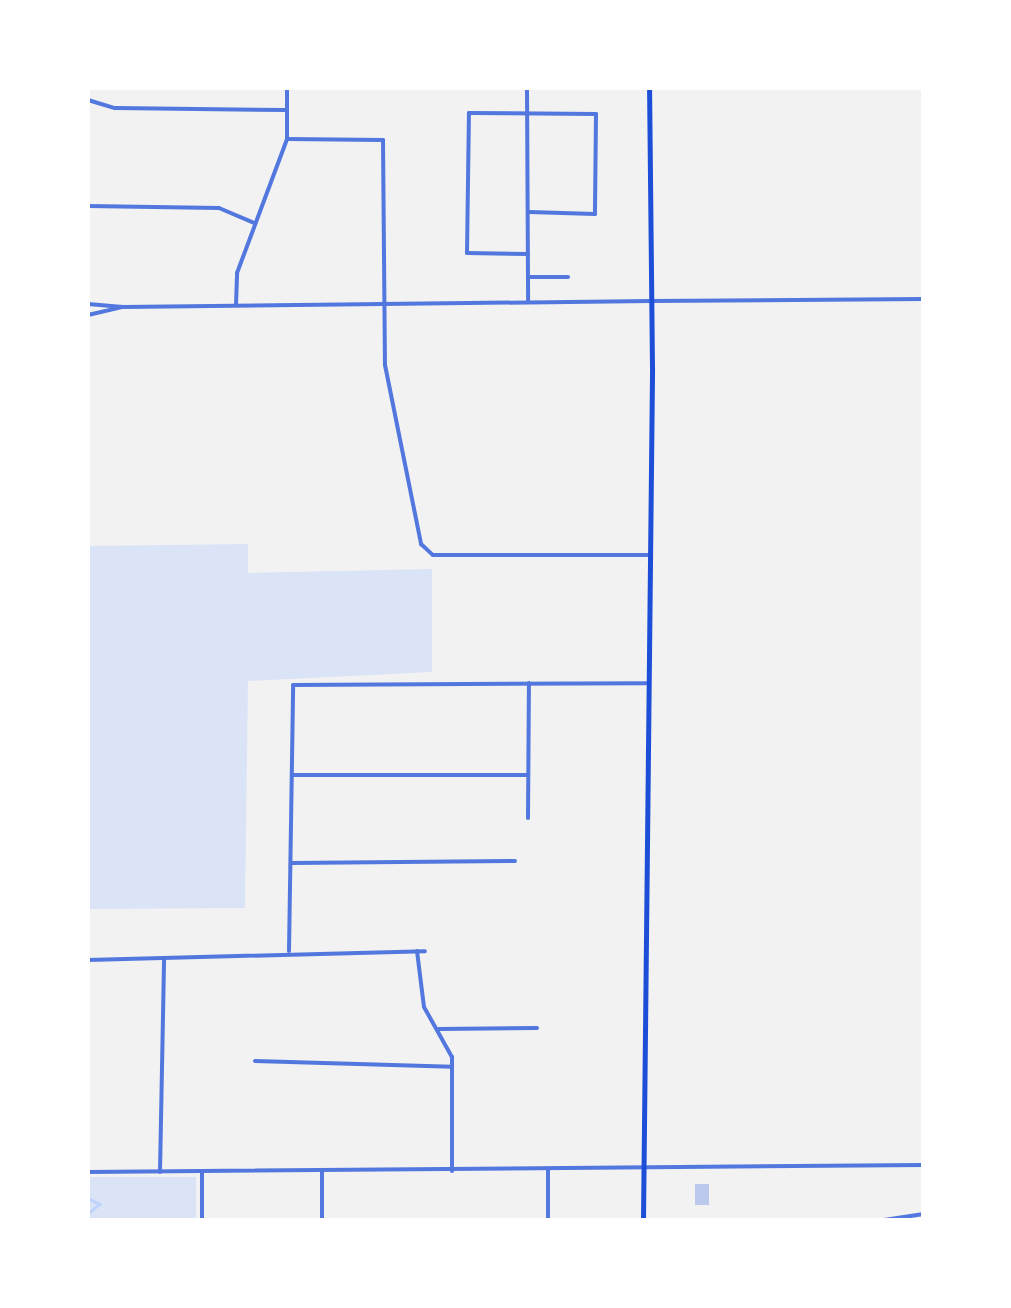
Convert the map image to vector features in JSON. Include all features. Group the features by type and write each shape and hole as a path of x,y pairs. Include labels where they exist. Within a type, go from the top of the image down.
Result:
{"main road":[{"path":"643,1220 651,302 648,88"}],"street":[{"path":"236,305 237,273 287,139 287,88"},
{"path":"526,88 528,302"},
{"path":"88,100 116,108 287,110"},
{"path":"528,212 595,214 596,114 469,112 467,253 528,254"},
{"path":"287,139 384,140 385,364 416,531 428,550 439,554 648,555"},
{"path":"88,206 219,208 254,223"},
{"path":"528,277 568,277"},
{"path":"88,304 124,307 924,300"},
{"path":"88,314 124,307"},
{"path":"290,951 292,685 648,683"},
{"path":"528,818 530,684"},
{"path":"292,775 528,775"},
{"path":"290,863 515,861"},
{"path":"88,960 164,960 290,951 425,950"},
{"path":"417,951 424,1008 440,1029 452,1067 452,1171"},
{"path":"160,1172 164,960"},
{"path":"440,1029 537,1028"},
{"path":"255,1060 452,1067"},
{"path":"88,1172 924,1166"},
{"path":"548,1169 548,1220"},
{"path":"322,1171 322,1220"},
{"path":"202,1172 202,1220"},
{"path":"885,1219 924,1214"}],"shaded area":[{"path":"248,544 248,573 432,569 432,672 248,681 245,908 88,909 88,546"},
{"path":"88,1177 196,1177 196,1220 88,1220"}],"building":[{"path":"695,1184 709,1184 709,1205 695,1205"}],"waterway":[{"path":"88,1198 100,1204 88,1214"}]}
